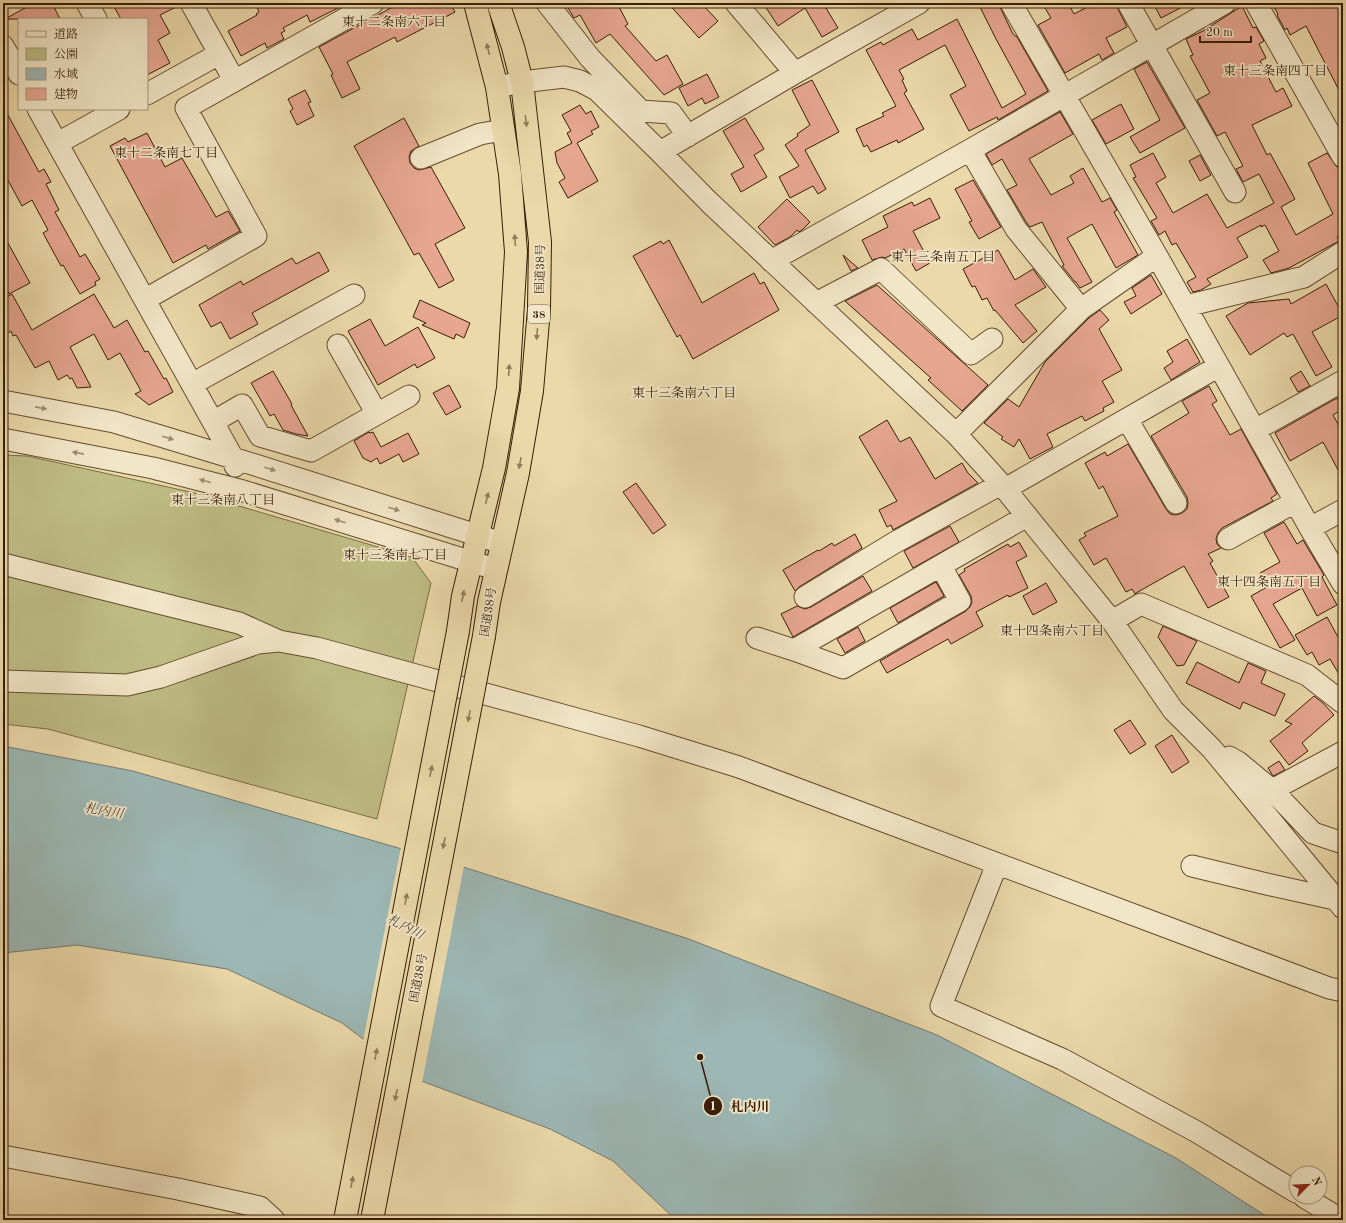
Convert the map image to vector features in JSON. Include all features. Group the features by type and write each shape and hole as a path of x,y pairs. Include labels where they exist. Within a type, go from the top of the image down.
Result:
{"highway":[{"name":"国道38号","path":"345,1220 458,631 463,596 494,468 508,388 516,252 510,174 497,87 475,3"},
{"name":"国道38号","path":"372,1220 484,636 495,569 518,473 532,390 539,309 540,242 522,82 513,47 498,3"}],"street":[{"path":"87,3 95,18"},
{"path":"192,3 234,80"},
{"path":"146,299 256,236 186,108 373,3"},
{"path":"547,3 590,58 641,111 671,113 688,136"},
{"path":"736,3 796,73"},
{"path":"660,152 796,73 897,8 919,3"},
{"path":"1011,3 1186,306 1343,584"},
{"path":"1128,3 1235,192"},
{"path":"771,261 970,150 1225,3"},
{"path":"1256,3 1343,157"},
{"path":"3,46 18,72"},
{"path":"148,93 219,54"},
{"path":"497,87 522,82 564,77 580,81 597,90 709,202 956,434 1028,516 1112,621 1173,710 1212,749 1340,903"},
{"path":"39,110 146,299 213,422 232,458 243,491"},
{"path":"58,143 118,110"},
{"path":"421,158 480,134 504,130"},
{"path":"970,150 1016,229 1081,309"},
{"path":"1186,306 1304,277 1343,252"},
{"path":"956,434 1081,309 1157,256"},
{"path":"816,304 881,269 971,354 992,339"},
{"path":"192,384 354,296"},
{"path":"338,345 377,414"},
{"path":"805,597 894,543 1003,487 1127,419 1219,366"},
{"path":"1255,430 1343,381"},
{"path":"213,422 242,405 260,436 311,451 409,396"},
{"path":"6,397 114,422 502,543"},
{"path":"1127,419 1176,503"},
{"path":"3,439 153,468 243,491 495,569"},
{"path":"1228,539 1296,502"},
{"path":"1310,528 1343,510"},
{"path":"794,650 1028,516"},
{"path":"3,564 239,623 279,641 317,648 639,736 723,762 1329,988 1343,991"},
{"path":"757,638 843,668 960,601 941,566"},
{"path":"1112,621 1141,604 1307,675 1343,703"},
{"path":"3,681 127,685 161,677 258,643 279,641"},
{"path":"1212,749 1238,762 1272,790 1313,834 1343,844"},
{"path":"1272,790 1343,752"},
{"path":"997,864 941,1006 1062,1059 1197,1132 1288,1187"},
{"path":"1192,866 1340,903"},
{"path":"3,1156 178,1188 260,1207 274,1220"},
{"path":"1317,1205 1342,1220"}],"green space":[{"path":"3,455 27,456 195,493 412,557 431,583 377,819 48,729 3,724"}],"water":[{"name":"札内川","path":"3,746 133,771 457,865 686,938 937,1035 1176,1158 1272,1220 676,1220 613,1161 550,1129 416,1079 342,1023 227,969 77,945 3,953"}],"pier":[{"path":"401,847 464,866 422,1083 415,1081 363,1041"}],"building":[{"path":"34,3 52,3 60,18 18,18 5,19"},
{"path":"112,3 179,3 180,5 160,15 170,33 158,40 170,63 148,74 148,18 120,18"},
{"path":"255,3 348,3 310,22 307,15 283,28 285,31 281,33 284,39 267,48 265,43 241,56 228,31 257,15 256,14 259,12"},
{"path":"400,3 450,3 455,12 397,42 395,37 347,62 360,89 342,98 331,75 333,74 319,47"},
{"path":"565,3 617,3 628,24 625,26 656,61 667,55 683,84 664,95 610,34 596,43 580,15 574,18"},
{"path":"668,3 701,3 718,21 699,38"},
{"path":"763,3 823,3 838,28 822,37 805,8 778,26"},
{"path":"978,3 998,3 1013,34 1017,37 1048,91 998,120 997,117 969,131 950,95 966,86 945,45 899,70 904,79 902,80 907,91 904,93 924,129 898,143 897,140 871,152 867,145 864,147 856,129 884,116 882,113 896,106 866,50 881,42 883,45 912,29 918,40 957,19 1002,108 1026,94"},
{"path":"1042,3 1068,3 1074,14 1095,3 1115,3 1127,27 1106,38 1114,53 1102,60 1099,54 1065,73 1038,25 1051,18"},
{"path":"1153,3 1190,3 1161,18"},
{"path":"1272,3 1343,3 1343,98 1306,26 1290,35 1287,28 1285,30"},
{"path":"1242,6 1253,28 1256,27 1264,41 1259,44 1266,58 1260,61 1276,92 1283,88 1292,106 1252,125 1267,155 1270,153 1295,199 1281,207 1296,235 1333,214 1308,163 1327,153 1337,167 1343,169 1343,234 1337,237 1339,241 1289,268 1271,273 1263,260 1279,251 1265,225 1261,227 1261,225 1237,238 1248,257 1207,279 1211,284 1201,290 1193,292 1187,282 1196,277 1176,243 1172,245 1165,231 1159,235 1151,221 1157,218 1133,178 1136,177 1130,165 1153,153 1166,177 1156,183 1173,213 1207,194 1227,228 1274,203 1259,174 1243,182 1236,169 1243,166 1225,132 1217,136 1197,100 1210,93 1190,56 1193,55 1186,39 1203,31"},
{"path":"1147,62 1185,128 1140,153 1130,137 1160,120 1134,69"},
{"path":"707,74 719,97 705,104 702,98 688,106 679,88"},
{"path":"812,80 839,132 805,150 826,189 818,194 813,186 790,198 779,177 799,166 785,145 810,125 792,90"},
{"path":"305,90 311,102 308,103 314,116 297,125 290,111 293,109 288,99"},
{"path":"1121,104 1134,129 1106,144 1092,120"},
{"path":"580,105 586,114 591,111 599,127 591,131 593,134 577,143 598,181 568,198 559,182 565,178 557,163 555,152 572,143 567,133 571,131 562,115"},
{"path":"3,106 39,172 44,169 51,182 46,184 59,210 55,212 80,257 85,254 100,279 95,282 96,285 80,294 63,265 61,266 43,233 48,230 32,200 22,206 3,171"},
{"path":"1060,112 1073,134 1029,159 1051,195 1074,183 1070,176 1083,168 1102,202 1110,198 1117,210 1114,212 1138,255 1116,268 1092,224 1067,238 1092,282 1080,288 1062,266 1064,265 1042,222 1030,227 1026,222 1007,190 1017,185 1002,159 992,165 986,154"},
{"path":"404,118 419,146 411,151 409,157 410,163 414,168 419,170 431,167 465,228 435,244 454,280 439,288 419,253 414,255 354,146"},
{"path":"745,118 764,149 754,155 767,177 741,192 731,174 744,167 723,131"},
{"path":"147,133 165,167 182,158 216,217 228,211 240,231 208,249 206,245 173,263 110,146 125,138 128,142"},
{"path":"1200,155 1211,175 1200,181 1189,161"},
{"path":"973,180 1001,227 979,239 969,222 972,221 955,189"},
{"path":"930,198 940,218 913,231 930,263 916,271 904,249 885,258 882,257 872,260 862,240 888,227 883,216 912,202 914,206"},
{"path":"787,199 810,222 799,232 797,230 790,237 775,245 758,227"},
{"path":"3,234 30,283 9,294 3,282"},
{"path":"669,240 702,303 754,273 760,284 764,282 779,310 693,359 680,335 677,337 633,256 661,241 663,244"},
{"path":"998,250 1015,280 1033,269 1046,287 1015,305 1037,331 1023,343 995,310 994,311 987,298 982,300 975,286 972,287 963,269"},
{"path":"319,252 329,271 252,313 258,324 230,339 221,322 211,327 199,305 241,281 243,285 292,258 296,264"},
{"path":"843,255 858,268 851,271"},
{"path":"1151,275 1162,294 1131,314 1124,302 1136,296 1132,288"},
{"path":"1326,284 1343,315 1312,332 1332,367 1316,376 1293,334 1287,337 1284,333 1250,355 1226,316 1248,303 1289,299 1291,304"},
{"path":"877,285 988,385 962,411 928,380 931,378 845,301"},
{"path":"12,294 32,330 94,294 114,328 127,320 145,352 148,351 164,379 166,378 173,392 149,405 135,394 141,391 120,353 108,360 94,334 70,347 91,387 77,388 72,378 70,379 67,375 58,380 49,361 35,368 16,335 13,336 11,331 8,333 3,323 3,299"},
{"path":"420,300 470,323 464,338 456,334 454,339 422,325 426,323 413,317"},
{"path":"1100,310 1109,320 1099,329 1122,370 1102,381 1114,402 1103,408 1104,411 1085,421 1082,416 1047,434 1053,447 1030,459 1019,439 1014,447 1001,439 1003,437 984,423 1008,399 1019,407 1045,362 1089,318"},
{"path":"370,319 385,346 418,327 435,358 417,368 415,364 378,385 348,331"},
{"path":"1187,339 1200,362 1171,380 1164,368 1173,362 1167,351"},
{"path":"273,371 308,436 283,430 274,414 270,416 251,383"},
{"path":"1301,371 1310,386 1298,392 1290,378"},
{"path":"449,385 461,407 446,415 433,393"},
{"path":"1209,386 1217,401 1212,404 1230,435 1241,429 1277,494 1271,498 1273,501 1222,528 1216,539 1217,544 1221,548 1208,554 1213,561 1210,563 1229,597 1208,608 1184,566 1135,594 1132,589 1126,592 1106,558 1094,565 1079,540 1086,536 1084,533 1118,516 1103,486 1099,489 1085,463 1105,452 1107,456 1128,444 1166,509 1170,514 1176,515 1182,513 1187,509 1187,497 1151,436 1189,413 1182,401"},
{"path":"1337,398 1343,409 1333,415 1343,433 1343,479 1323,442 1290,461 1275,433"},
{"path":"887,420 900,442 910,437 935,479 962,463 968,473 978,483 893,530 891,525 887,527 879,510 897,501 859,437"},
{"path":"369,432 373,432 381,447 408,433 419,454 403,462 399,454 380,464 377,458 371,462 363,458 354,441"},
{"path":"636,483 666,525 653,534 623,492"},
{"path":"1284,522 1297,544 1303,540 1324,575 1322,577 1337,605 1317,616 1302,588 1273,604 1295,640 1280,648 1251,596 1267,587 1260,573 1280,562 1264,533"},
{"path":"950,526 959,542 913,568 904,551"},
{"path":"855,534 862,548 799,587 795,591 783,570 832,543 834,546"},
{"path":"1019,542 1027,556 1016,562 1028,588 1009,597 1008,595 976,612 983,626 951,644 948,639 887,673 880,661 966,611 970,607 972,602 971,596 959,575 965,571 964,569 1008,544 1010,547"},
{"path":"863,576 872,591 793,637 781,614 797,606 805,609 811,607"},
{"path":"936,582 944,596 898,623 890,608"},
{"path":"1046,583 1057,602 1033,615 1023,596"},
{"path":"1327,617 1343,646 1343,681 1330,659 1319,665 1312,652 1307,655 1295,635"},
{"path":"1163,626 1197,641 1184,665 1177,666 1158,637"},
{"path":"858,627 865,641 845,653 837,639"},
{"path":"1197,662 1239,683 1248,663 1266,671 1261,683 1285,694 1275,716 1243,702 1240,709 1186,683"},
{"path":"1314,696 1334,715 1302,743 1308,751 1289,765 1270,741 1292,724 1285,721"},
{"path":"1130,720 1146,744 1130,754 1114,730"},
{"path":"1172,735 1189,762 1172,773 1155,746"},
{"path":"1279,761 1285,770 1273,776 1268,768"}],"place":[{"name":"札内川","path":"700,1057"}],"district":[{"name":"東十二条南六丁目","path":"394,21"},
{"name":"東十三条南四丁目","path":"1275,70"},
{"name":"東十二条南七丁目","path":"166,152"},
{"name":"東十三条南五丁目","path":"943,256"},
{"name":"東十三条南六丁目","path":"684,392"},
{"name":"東十三条南八丁目","path":"223,499"},
{"name":"東十三条南七丁目","path":"395,554"},
{"name":"東十四条南五丁目","path":"1269,581"},
{"name":"東十四条南六丁目","path":"1052,630"}]}
